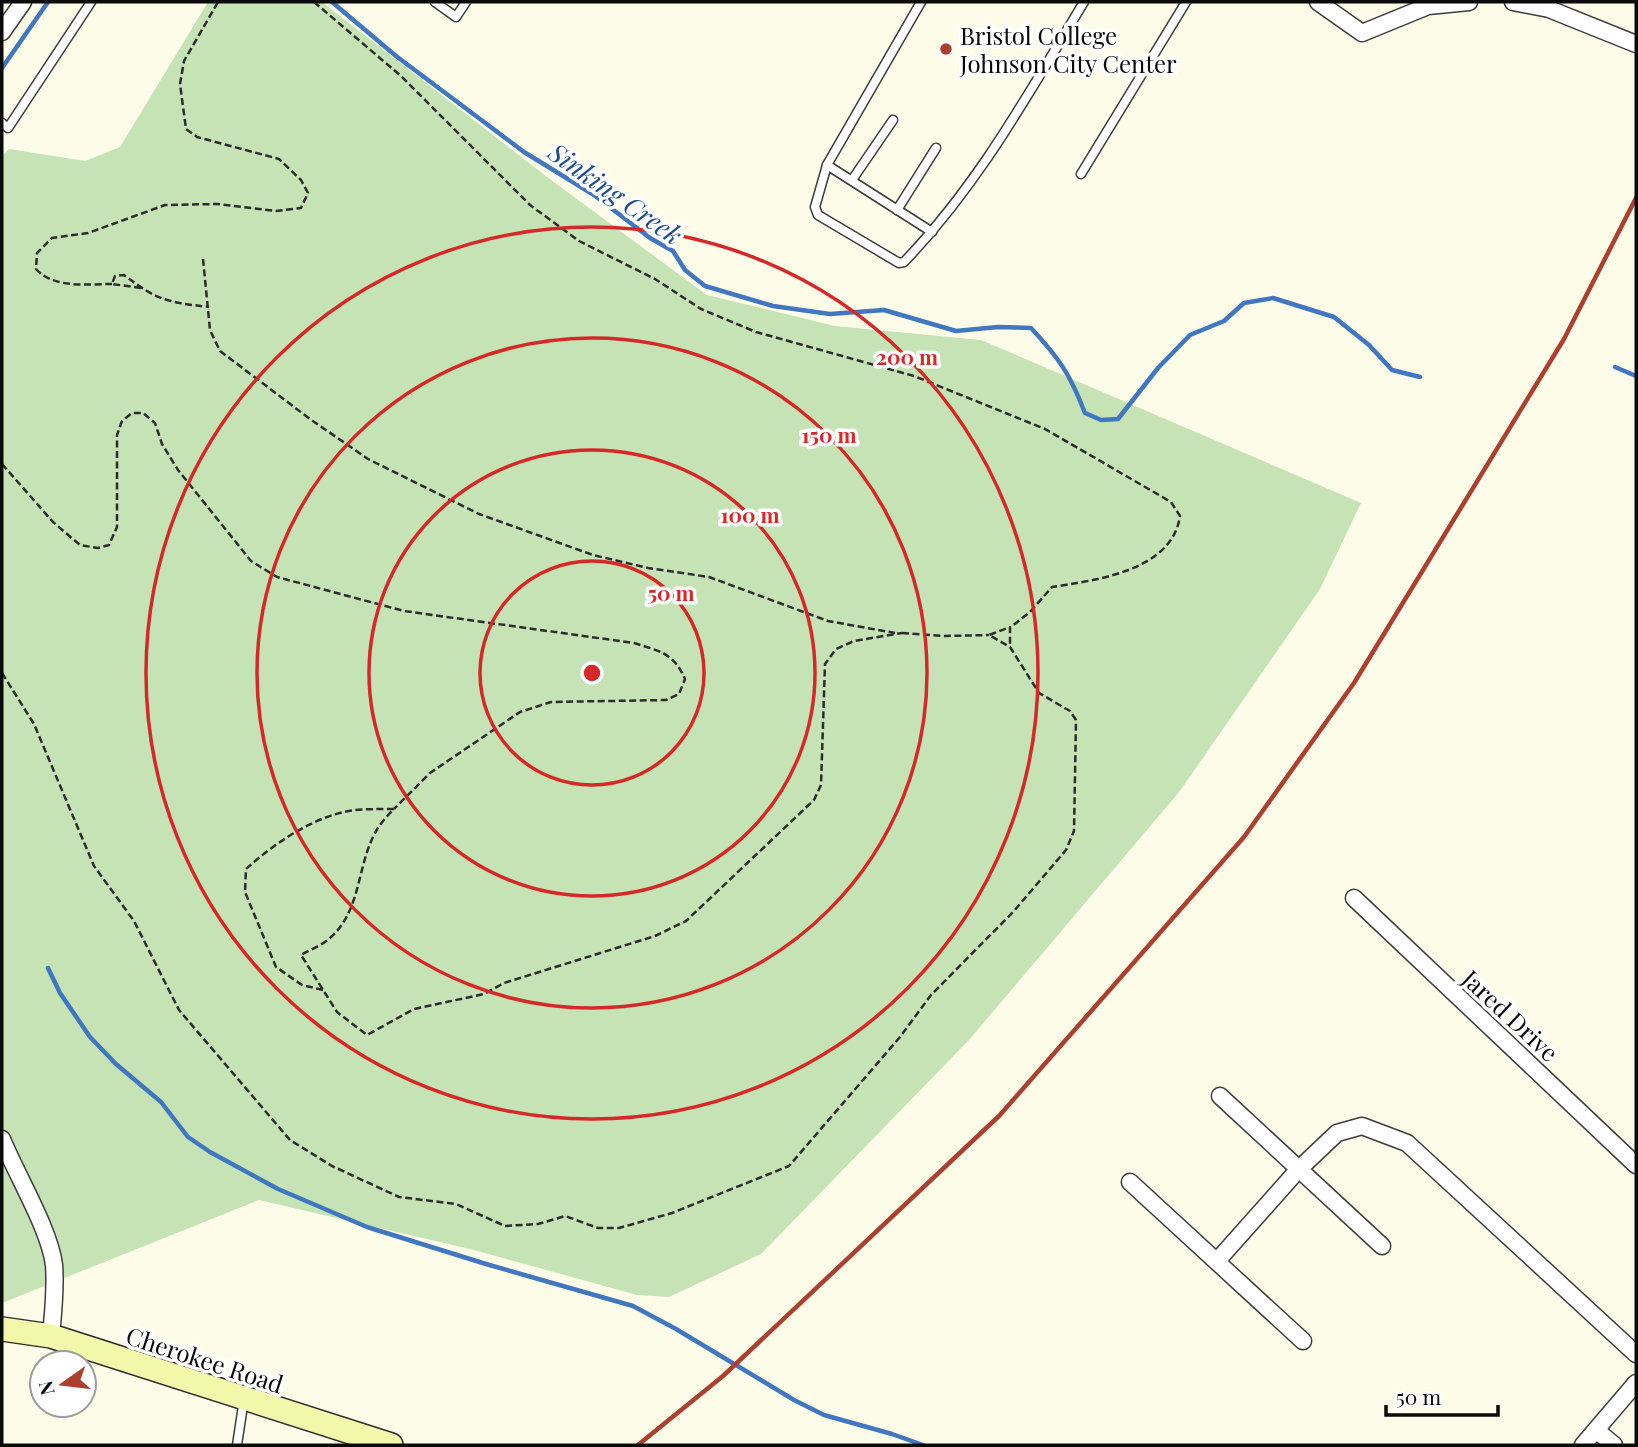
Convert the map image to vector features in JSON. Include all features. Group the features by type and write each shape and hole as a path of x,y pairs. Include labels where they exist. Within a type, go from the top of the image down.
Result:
{"main road":[{"name":"Cherokee Road","path":"2,1329 51,1336 391,1445"}],"street":[{"path":"2,32 23,2"},
{"path":"1318,2 1362,33 1432,4 1469,2"},
{"path":"1513,2 1549,9 1636,44"},
{"name":"Jared Drive","path":"1354,898 1636,1165"},
{"path":"1220,1096 1382,1246"},
{"path":"1217,1261 1298,1170 1337,1133 1362,1126 1407,1143 1636,1354"},
{"path":"2,1139 41,1224 54,1263 55,1297 51,1336"},
{"path":"1130,1182 1303,1341"},
{"path":"1583,1445 1636,1383"},
{"path":"1596,1430 1614,1445"}],"lane":[{"path":"2,123 8,128 91,2"},
{"path":"435,2 456,17 466,2"},
{"path":"921,2 827,164 816,207 818,215 899,263 904,262 932,232 990,157 1084,2"},
{"path":"1081,174 1186,2"},
{"path":"852,180 893,120"},
{"path":"897,210 936,149"},
{"path":"827,164 932,232"},
{"path":"237,1445 244,1399"}],"path":[{"path":"141,288 112,284 79,285 45,279 36,269 37,253 52,239 88,233 165,205 217,204 276,211 301,208 308,193 301,180 279,159 197,137 186,129 180,84 184,61 218,2"},
{"path":"202,259 210,330 220,351 368,459 479,514 593,555 648,568 709,577 828,621 902,633 989,635 1010,627 1030,612 1052,587 1108,578 1143,564 1167,544 1178,528 1180,516 1171,502 1045,429 914,376 756,332 701,309 655,279 579,241 530,205 401,76 314,2"},
{"path":"112,284 115,276 124,275 149,294 171,303 209,307"},
{"path":"2,464 53,522 80,545 97,548 109,545 117,527 117,435 122,421 132,413 143,413 155,422 162,444 178,470 251,561 277,577 404,611 634,643 666,654 679,664 685,679 679,694 666,700 551,702 520,712 430,773 384,819 373,837 357,894 346,919 326,942 301,955 337,1012 368,1035 414,1009 484,994 504,983 655,936 686,921 814,800 821,785 825,664 836,649 854,641 902,633"},
{"path":"1010,627 1010,647"},
{"path":"2,673 34,724 94,866 134,921 179,1010 290,1140 331,1166 399,1197 456,1203 505,1226 538,1224 565,1216 598,1228 618,1228 672,1213 789,1166 900,1037 931,995 1014,911 1066,850 1074,831 1076,720 1070,711 1039,693 1010,647 989,635"},
{"path":"323,990 302,985 276,967 244,892 246,869 269,848 316,822 353,810 394,809"}],"green space":[{"path":"208,2 322,2 547,177 707,295 835,326 981,340 1361,503 1320,589 1180,791 969,1040 761,1254 669,1297 637,1295 474,1250 259,1200 2,1303 2,156 9,149 85,161 120,147"}],"waterway":[{"path":"2,68 48,2"},
{"name":"Sinking Creek","path":"332,2 396,56 524,152 594,195 650,238 673,251 685,270 705,286 773,306 830,314 884,310 956,331 998,327 1031,328 1063,367 1085,413 1101,420 1118,419 1158,368 1190,335 1224,321 1244,303 1273,298 1334,317 1369,345 1392,370 1420,377"},
{"name":"Sinking Creek","path":"1615,367 1636,376"},
{"path":"48,968 60,993 90,1037 116,1064 161,1102 188,1137 210,1152 278,1189 367,1227 633,1306 824,1415 923,1445"}],"railway":[{"path":"638,1445 723,1376 999,1116 1244,837 1354,683 1564,339 1636,198"}],"place":[{"name":"Bristol College Johnson City Center","path":"946,49"}]}
